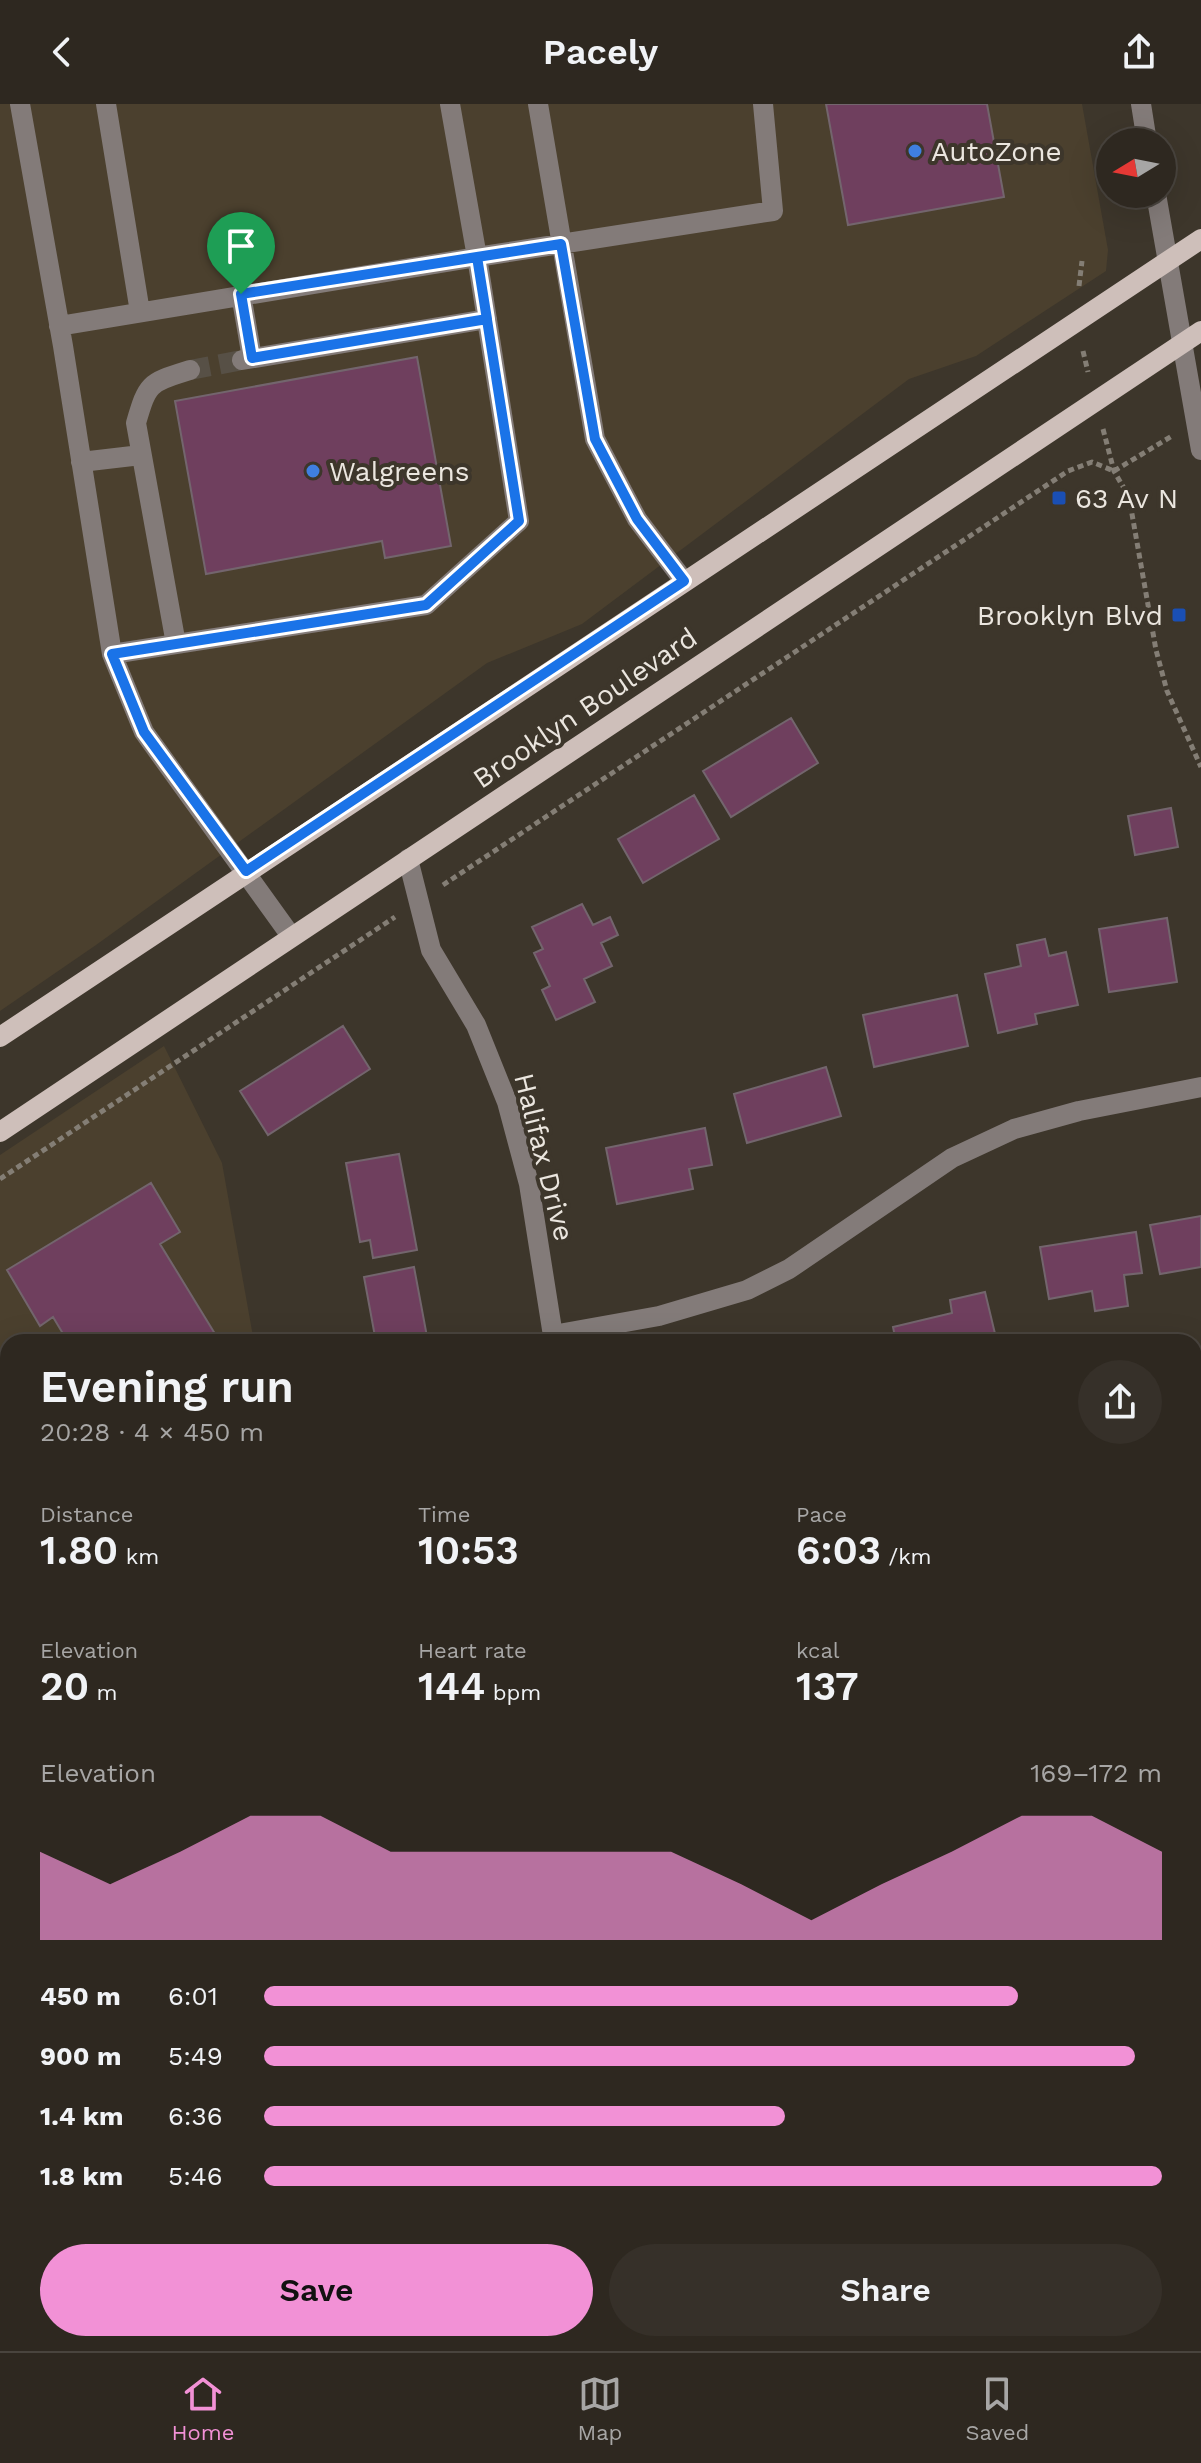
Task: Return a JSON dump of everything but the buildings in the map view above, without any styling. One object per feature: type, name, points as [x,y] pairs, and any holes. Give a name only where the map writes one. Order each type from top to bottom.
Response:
[{"type":"main road","name":"Brooklyn Boulevard","points":[[0,1037],[1201,239]]},
{"type":"main road","name":"Brooklyn Boulevard","points":[[0,1132],[1201,331]]},
{"type":"street","points":[[20,104],[112,654],[144,732],[291,936]]},
{"type":"street","points":[[106,104],[140,312]]},
{"type":"street","points":[[112,654],[426,605],[519,521],[450,104]]},
{"type":"street","points":[[538,104],[595,439],[637,519],[684,581]]},
{"type":"street","points":[[59,326],[241,294],[773,211],[763,104]]},
{"type":"street","points":[[1141,104],[1145,128]]},
{"type":"street","points":[[1159,208],[1201,450]]},
{"type":"street","points":[[241,294],[247,359],[487,319]]},
{"type":"street","points":[[176,644],[136,423],[145,394],[156,381],[190,370]]},
{"type":"street","points":[[81,462],[141,455]]},
{"type":"street","name":"Halifax Drive","points":[[408,859],[431,950],[476,1025],[507,1102],[529,1184],[552,1334]]},
{"type":"street","points":[[572,1334],[659,1316],[747,1290],[814,1253],[952,1158],[1014,1129],[1079,1111],[1201,1087]]},
{"type":"path","points":[[1114,471],[1196,422]]},
{"type":"path","points":[[0,1179],[1068,471],[1092,462],[1114,471],[1129,497],[1156,650],[1167,691],[1201,767]]},
{"type":"shaded area","points":[[0,104],[1082,104],[1096,183],[1096,208],[1101,208],[1108,250],[1106,271],[976,356],[909,379],[582,624],[487,663],[0,1011]]},
{"type":"shaded area","points":[[164,1046],[222,1163],[253,1334],[0,1334],[0,1155]]},
{"type":"tunnel","points":[[190,370],[242,360]]},
{"type":"place","name":"AutoZone","points":[[915,151]]},
{"type":"place","name":"Walgreens","points":[[313,471]]},
{"type":"place","name":"63 Av N","points":[[1059,498]]},
{"type":"place","name":"Brooklyn Blvd","points":[[1179,615]]},
{"type":"route","points":[[241,294],[252,358],[487,319],[477,257],[561,244],[595,439],[637,519],[684,581],[246,871],[144,732],[112,654],[426,605],[519,521],[477,257],[241,294]]}]
